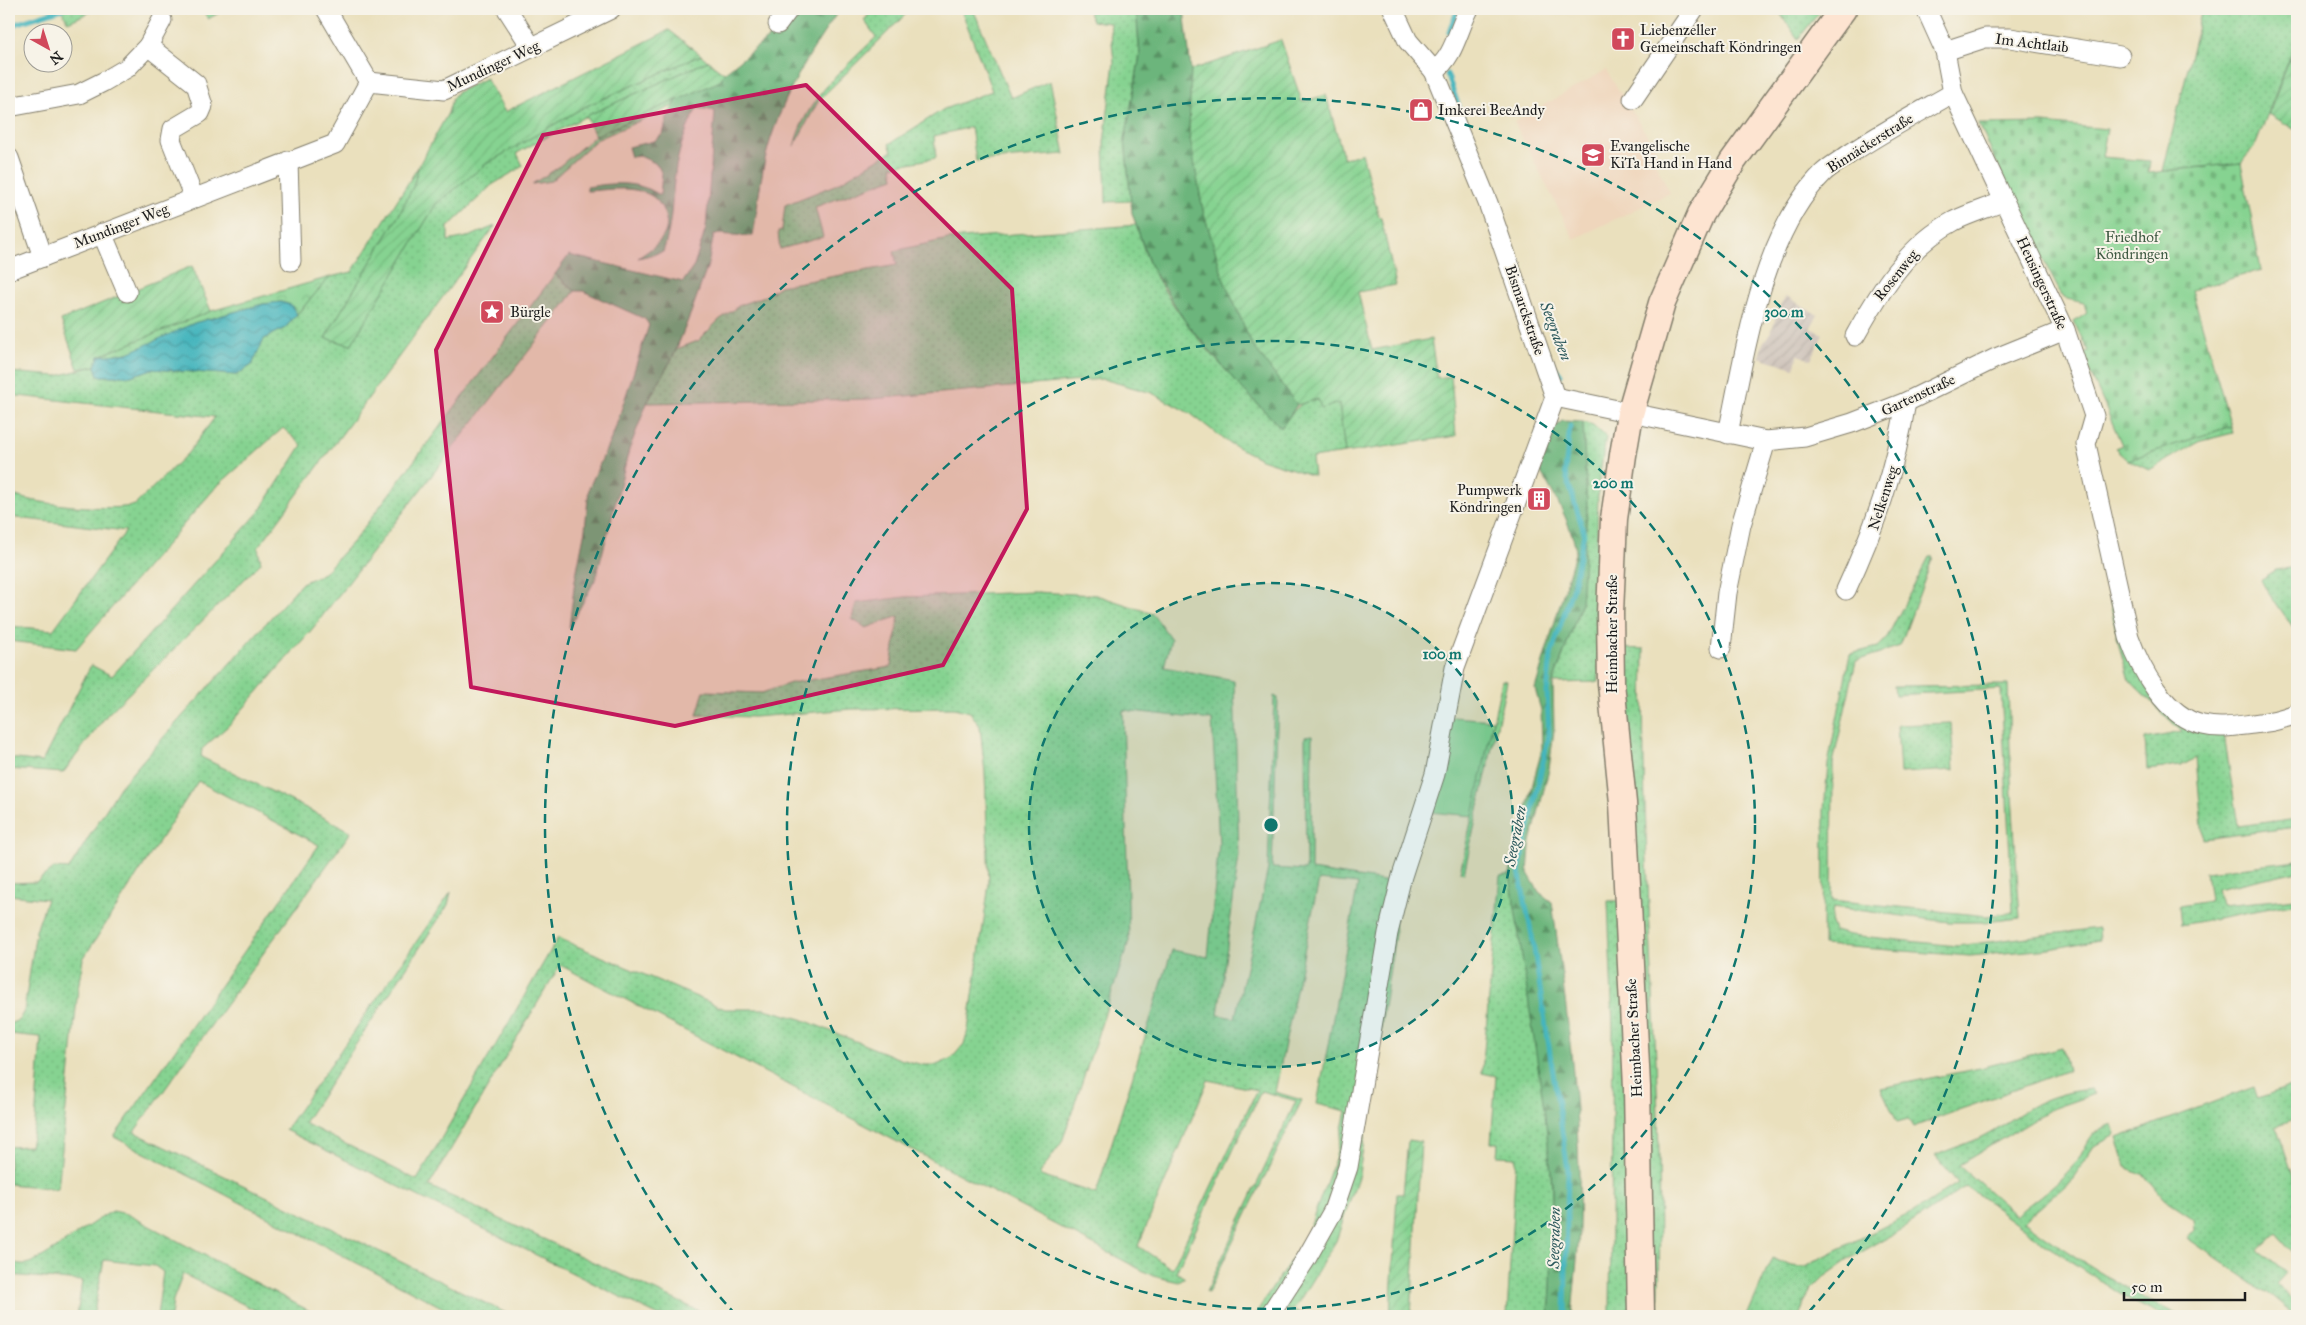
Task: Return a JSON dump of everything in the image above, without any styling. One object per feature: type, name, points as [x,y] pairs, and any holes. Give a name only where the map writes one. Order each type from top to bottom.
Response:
[{"type":"street","points":[[326,9],[369,82]]},
{"type":"street","points":[[508,9],[532,48]]},
{"type":"street","name":"Mundinger Weg","points":[[9,270],[335,144],[369,82],[444,90],[611,9]]},
{"type":"street","points":[[778,24],[789,9]]},
{"type":"street","name":"Bismarckstraße","points":[[1394,9],[1408,41],[1434,71],[1488,204],[1555,397]]},
{"type":"street","points":[[1434,71],[1442,66],[1453,48],[1469,9]]},
{"type":"street","points":[[1633,99],[1694,9]]},
{"type":"street","name":"Heimbacher Straße","points":[[1641,1316],[1637,1087],[1623,803],[1611,683],[1610,612],[1617,490],[1630,414],[1662,303],[1701,214],[1738,153],[1843,9]]},
{"type":"street","name":"Heusingerstraße","points":[[1926,9],[1945,51],[1953,93],[2065,330],[2094,416],[2086,444],[2129,637],[2147,679],[2182,716],[2197,724],[2222,727],[2285,719],[2297,713]]},
{"type":"street","points":[[9,107],[79,94],[127,68],[148,46],[162,20]]},
{"type":"street","name":"Im Achtlaib","points":[[1945,51],[1986,38],[2010,38],[2120,56]]},
{"type":"street","points":[[148,46],[196,84],[203,106],[200,113],[173,129],[171,140],[194,198]]},
{"type":"street","name":"Binnäckerstraße","points":[[1728,434],[1746,345],[1765,279],[1791,215],[1824,172],[1871,140],[1953,93]]},
{"type":"street","points":[[288,161],[291,261]]},
{"type":"street","points":[[10,168],[43,257]]},
{"type":"street","name":"Rosenweg","points":[[1855,336],[1878,294],[1914,250],[1954,221],[2004,201]]},
{"type":"street","points":[[102,233],[126,292]]},
{"type":"street","name":"Gartenstraße","points":[[1555,397],[1728,434],[1766,440],[1806,437],[1852,424],[1906,402],[1996,358],[2065,330]]},
{"type":"street","points":[[1269,1316],[1306,1259],[1333,1211],[1348,1167],[1388,933],[1402,876],[1435,774],[1455,668],[1555,397]]},
{"type":"street","name":"Nelkenweg","points":[[1846,590],[1872,534],[1899,447],[1906,402]]},
{"type":"street","points":[[1721,648],[1726,593],[1741,526],[1766,440]]},
{"type":"highlighted area","points":[[806,85],[1012,289],[1027,509],[943,665],[675,726],[471,687],[436,350],[543,135]]},
{"type":"shaded area","name":"Evangelische KiTa Hand in Hand","points":[[1606,70],[1658,153],[1653,158],[1670,193],[1574,239],[1514,122]]},
{"type":"shaded area","points":[[1786,296],[1818,315],[1810,328],[1823,334],[1811,360],[1798,355],[1794,368],[1759,357],[1763,343],[1772,330],[1778,309]]},
{"type":"green space","points":[[61,9],[97,9],[68,22]]},
{"type":"green space","points":[[202,9],[226,9],[208,19]]},
{"type":"green space","points":[[797,9],[840,9],[798,75],[774,129],[763,169],[753,236],[714,234],[708,265],[692,310],[674,355],[647,403],[629,450],[596,578],[569,628],[575,580],[585,530],[589,488],[614,432],[649,325],[645,319],[583,291],[575,291],[555,274],[569,255],[683,282],[694,266],[706,228],[715,111],[697,108],[684,137],[676,167],[670,220],[663,252],[638,258],[661,240],[666,228],[664,213],[655,198],[635,190],[587,191],[587,187],[624,184],[642,187],[660,195],[662,174],[657,164],[640,156],[631,157],[628,147],[654,141],[663,134],[667,118],[677,100],[720,81],[724,73],[786,24]]},
{"type":"green space","points":[[874,9],[911,9],[819,100],[794,146],[800,129],[817,99],[827,86],[876,37],[864,20]]},
{"type":"green space","points":[[961,9],[973,9],[1011,98],[1050,81],[1065,154],[976,161],[971,127],[934,136],[936,158],[892,166],[894,178],[815,207],[823,237],[780,249],[778,232],[782,231],[785,205],[835,185],[892,151],[889,144],[944,109],[992,91]]},
{"type":"green space","points":[[1088,9],[1136,9],[1140,55],[1125,140],[1131,201],[1106,202],[1104,143],[1114,62],[1110,23],[1092,21]]},
{"type":"green space","points":[[1136,9],[1184,9],[1191,70],[1189,133],[1203,210],[1224,280],[1252,344],[1297,405],[1281,428],[1235,381],[1185,321],[1150,265],[1132,213],[1125,140],[1140,55]]},
{"type":"green space","points":[[1777,9],[1822,9],[1798,39]]},
{"type":"green space","points":[[2202,9],[2297,9],[2297,39],[2256,144],[2241,163],[2163,171]]},
{"type":"green space","points":[[669,30],[701,55],[584,107],[486,164],[436,204],[351,345],[325,338],[399,215],[414,185],[418,167],[448,113],[456,93],[486,78],[505,112]]},
{"type":"green space","points":[[2297,39],[2297,131],[2269,114]]},
{"type":"green space","points":[[1281,40],[1302,102],[1326,95],[1344,159],[1362,153],[1379,217],[1381,218],[1396,285],[1358,292],[1372,350],[1431,339],[1437,378],[1451,376],[1456,436],[1345,453],[1339,403],[1321,409],[1318,399],[1297,405],[1252,344],[1224,280],[1203,210],[1189,133],[1191,70]]},
{"type":"green space","points":[[701,55],[708,61],[586,116],[517,153],[523,166],[492,185],[448,227],[448,241],[471,236],[495,226],[258,548],[261,563],[107,715],[63,773],[9,769],[9,758],[42,762],[91,665],[112,676],[259,512],[302,445],[283,428],[216,487],[76,649],[9,641],[9,626],[53,630],[126,531],[9,517],[9,493],[33,500],[71,506],[109,508],[135,505],[188,453],[215,417],[9,395],[9,372],[57,376],[95,366],[98,376],[131,376],[152,369],[237,375],[252,365],[264,339],[285,328],[330,277],[352,272],[418,167],[414,185],[399,215],[325,338],[351,345],[436,204],[486,164],[584,107]]},
{"type":"green space","points":[[708,61],[724,73],[720,81],[595,136],[586,116]]},
{"type":"green space","points":[[677,100],[673,106],[596,140],[551,181],[532,184],[556,169],[595,136]]},
{"type":"green space","name":"Friedhof Köndringen","points":[[2043,123],[2107,129],[2102,157],[2150,161],[2148,173],[2241,163],[2261,270],[2192,290],[2231,426],[2128,460],[2115,448],[2122,445],[2082,354],[2088,351],[2074,322],[2087,313],[2084,303],[2063,298],[2022,219],[1979,124]]},
{"type":"green space","points":[[1136,225],[1148,260],[1163,288],[1192,331],[1227,371],[1281,428],[1293,412],[1304,403],[1318,400],[1339,403],[1345,453],[1312,458],[1314,476],[1261,459],[1229,443],[1191,414],[1152,393],[1103,379],[871,399],[647,403],[677,349],[698,341],[719,320],[740,305],[765,296],[780,286],[897,265],[894,251],[948,239]]},
{"type":"green space","points":[[192,266],[211,311],[99,356],[95,366],[78,369],[61,320]]},
{"type":"green space","points":[[555,274],[575,291],[313,628],[229,725],[202,749],[201,757],[351,832],[134,1132],[512,1316],[459,1316],[114,1137],[319,845],[198,781],[83,959],[78,988],[58,1189],[9,1184],[9,1147],[30,1146],[35,1123],[41,1037],[9,1034],[9,1024],[19,1020],[24,1011],[36,931],[47,899],[9,895],[9,883],[36,882],[54,868],[69,869],[120,787],[144,759],[302,583],[324,573],[356,538]]},
{"type":"green space","points":[[330,277],[297,314],[291,305],[281,302],[263,304],[194,323],[140,350],[118,355],[99,356],[211,311]]},
{"type":"green space","points":[[1562,421],[1583,422],[1587,508],[1581,604],[1553,683],[1554,730],[1549,769],[1530,846],[1528,873],[1539,892],[1552,902],[1568,1024],[1576,1106],[1579,1229],[1572,1316],[1549,1316],[1552,1183],[1545,1115],[1510,874],[1542,748],[1541,710],[1535,689],[1576,550],[1566,518],[1539,469],[1546,435]]},
{"type":"green space","points":[[1583,422],[1593,425],[1606,437],[1598,487],[1596,603],[1599,682],[1553,683],[1581,604],[1587,508]]},
{"type":"green space","points":[[2231,426],[2233,433],[2201,441],[2149,470],[2128,460]]},
{"type":"green space","points":[[2100,552],[2109,552],[2123,610],[2165,699],[2223,727],[2238,826],[2297,818],[2297,827],[2203,839],[2196,758],[2181,766],[2147,770],[2145,739],[2182,732],[2129,680],[2119,646]]},
{"type":"green space","points":[[1929,557],[1933,557],[1900,646],[1856,661],[1833,763],[1832,900],[1987,916],[2013,912],[2001,689],[1895,695],[1894,686],[2008,685],[2011,780],[2020,918],[1985,922],[1949,922],[1833,907],[1831,923],[1834,931],[1850,935],[1957,946],[2098,928],[2099,940],[2050,949],[1970,956],[1823,945],[1824,810],[1828,764],[1850,654],[1878,647],[1886,639]]},
{"type":"green space","points":[[2297,567],[2297,633],[2260,580],[2276,570]]},
{"type":"green space","points":[[1034,592],[1096,595],[1153,614],[1171,639],[1164,667],[1234,680],[1239,855],[1218,1015],[1235,1018],[1268,869],[1274,696],[1278,698],[1272,868],[1306,870],[1305,736],[1312,735],[1311,870],[1391,882],[1395,934],[1359,1174],[1336,1241],[1293,1311],[1311,1316],[1289,1316],[1292,1311],[1276,1307],[1269,1316],[1254,1316],[1306,1237],[1335,1159],[1346,1111],[1317,1104],[1358,884],[1319,880],[1275,1092],[1302,1100],[1208,1293],[1206,1292],[1296,1101],[1261,1091],[1176,1272],[1185,1278],[1179,1282],[1153,1276],[560,965],[429,1186],[710,1316],[659,1316],[285,1130],[451,892],[448,905],[304,1123],[417,1180],[558,938],[725,1009],[765,1009],[801,1019],[900,1059],[923,1065],[937,1065],[952,1058],[964,1044],[968,1030],[989,884],[985,773],[980,726],[970,712],[954,708],[852,709],[754,717],[697,715],[704,691],[762,693],[791,683],[891,667],[899,616],[866,628],[852,619],[856,603],[905,597]],"holes":[[[1123,710],[1212,720],[1219,843],[1208,957],[1172,950],[1096,1194],[1039,1174],[1062,1142],[1129,941]],[[1208,1080],[1257,1090],[1172,1269],[1138,1246]]]},
{"type":"green space","points":[[1620,648],[1644,649],[1645,816],[1659,1149],[1660,1233],[1658,1316],[1610,1316],[1613,1029],[1608,901],[1635,900]]},
{"type":"green space","points":[[1502,680],[1507,681],[1464,873],[1460,872]]},
{"type":"green space","points":[[1452,717],[1493,720],[1473,816],[1429,812]]},
{"type":"green space","points":[[1951,723],[1954,770],[1900,773],[1897,725]]},
{"type":"green space","points":[[2297,861],[2297,871],[2217,889],[2221,905],[2297,898],[2297,903],[2181,925],[2179,906],[2210,901],[2206,872]]},
{"type":"green space","points":[[1510,874],[1537,1039],[1549,1150],[1552,1261],[1549,1316],[1507,1316],[1516,1157],[1497,1156],[1498,1143],[1491,1143],[1496,1076],[1482,1073],[1500,876]]},
{"type":"green space","points":[[2062,1047],[2068,1070],[1913,1127],[1908,1119],[1897,1122],[1881,1088],[1980,1068]]},
{"type":"green space","points":[[2297,1085],[2297,1118],[2276,1126],[2297,1187],[2297,1257],[2276,1233],[2258,1250],[2286,1273],[2276,1284],[2297,1304],[2295,1316],[2267,1293],[2187,1238],[2195,1229],[2194,1219],[2164,1199],[2145,1176],[2126,1167],[2117,1138],[2254,1087],[2258,1099]]},
{"type":"green space","points":[[2091,1089],[2094,1094],[2051,1109],[1959,1165],[2016,1215],[2067,1173],[2078,1160],[2092,1137],[2103,1128],[2112,1124],[2115,1135],[2095,1146],[2073,1179],[2024,1221],[2099,1272],[2179,1316],[2162,1316],[2128,1299],[2046,1245],[1966,1186],[1914,1222],[1851,1258],[1824,1277],[1810,1291],[1799,1316],[1747,1316],[1772,1258],[1791,1266],[1803,1267],[1915,1211],[1958,1183],[1935,1156],[1979,1138],[2042,1101],[2066,1093]]},
{"type":"green space","points":[[1408,1140],[1421,1142],[1411,1316],[1390,1316],[1397,1194],[1403,1194]]},
{"type":"green space","points":[[113,1211],[127,1214],[319,1316],[267,1316],[183,1274],[173,1300],[171,1316],[157,1316],[163,1272],[155,1266],[104,1260],[93,1316],[77,1316],[82,1281],[9,1275],[9,1262],[23,1264],[33,1262]]},
{"type":"water","points":[[281,302],[291,305],[297,314],[285,328],[264,339],[252,365],[236,375],[152,369],[131,376],[98,376],[95,366],[99,356],[128,353],[194,323],[263,304]]},
{"type":"waterway","points":[[9,26],[62,9]]},
{"type":"waterway","name":"Seegraben","points":[[1449,32],[1458,9]]},
{"type":"waterway","name":"Seegraben","points":[[1447,74],[1464,120]]},
{"type":"waterway","name":"Seegraben","points":[[1551,362],[1561,375]]},
{"type":"waterway","name":"Seegraben","points":[[1565,1316],[1568,1170],[1532,936],[1519,871],[1549,735],[1547,692],[1551,655],[1573,586],[1584,533],[1565,472],[1570,426]]},
{"type":"place","name":"Liebenzeller Gemeinschaft Köndringen","points":[[1623,39]]},
{"type":"place","name":"Imkerei BeeAndy","points":[[1421,110]]},
{"type":"place","name":"Evangelische KiTa Hand in Hand","points":[[1593,155]]},
{"type":"place","name":"Bürgle","points":[[492,312]]},
{"type":"place","name":"Pumpwerk Köndringen","points":[[1539,499]]}]
